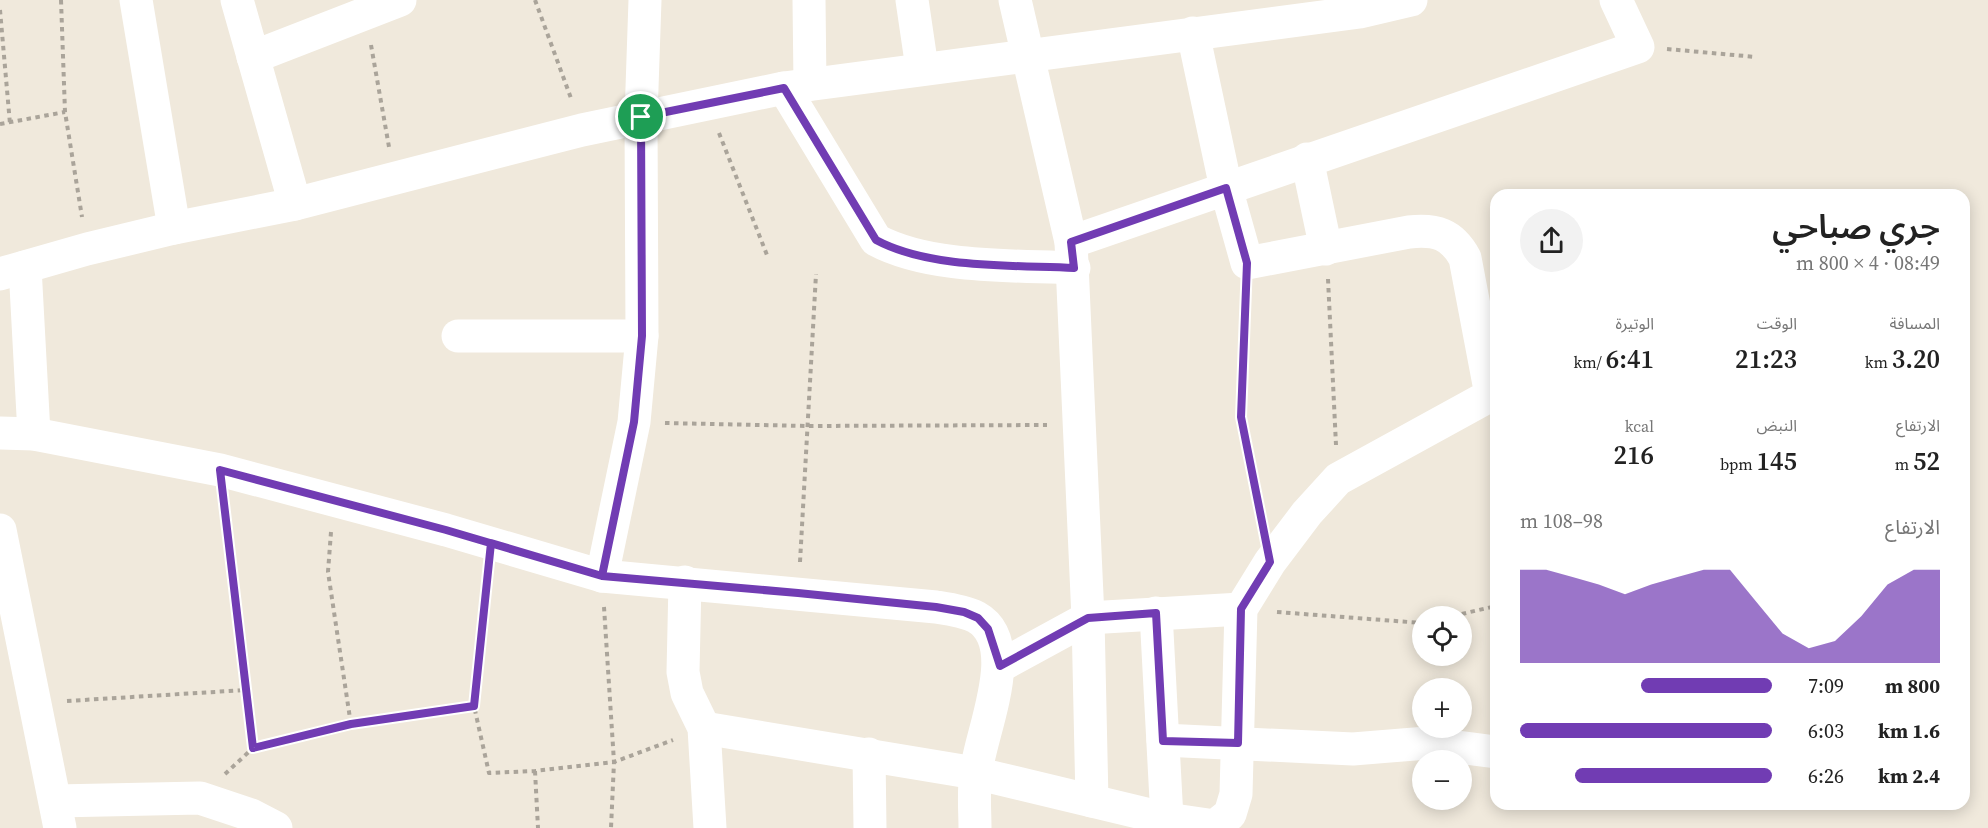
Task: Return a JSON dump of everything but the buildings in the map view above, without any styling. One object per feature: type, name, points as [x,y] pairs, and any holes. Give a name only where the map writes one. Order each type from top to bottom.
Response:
[{"type":"street","points":[[136,0],[174,228]]},
{"type":"street","points":[[237,0],[295,204]]},
{"type":"street","points":[[253,57],[400,0]]},
{"type":"street","points":[[602,576],[634,422],[642,336],[641,117],[645,0]]},
{"type":"street","points":[[808,0],[797,86],[876,240],[892,249],[954,261],[1072,255],[1226,188],[1638,47],[1616,0]]},
{"type":"street","points":[[912,0],[922,69]]},
{"type":"street","points":[[1015,0],[1072,255],[1088,618],[1092,801]]},
{"type":"street","points":[[34,434],[13,271],[87,249],[174,228],[295,204],[582,130],[797,86],[1026,54],[1360,12],[1411,0]]},
{"type":"street","points":[[1193,33],[1226,188],[1247,263],[1428,230],[1445,234],[1457,243],[1465,258],[1490,390]]},
{"type":"street","points":[[1307,159],[1326,249]]},
{"type":"street","points":[[458,336],[642,336]]},
{"type":"street","points":[[704,728],[975,773],[1167,819],[1215,826],[1224,822],[1235,805],[1241,609],[1270,562],[1307,513],[1338,479],[1490,396]]},
{"type":"street","points":[[0,433],[34,434],[220,470],[491,543],[602,576],[798,593],[964,612],[978,618],[988,629],[1000,666],[975,773],[975,828]]},
{"type":"street","points":[[0,530],[58,815],[200,798],[250,815],[276,828]]},
{"type":"street","points":[[685,582],[683,672],[687,693],[704,728],[710,828]]},
{"type":"street","points":[[1000,666],[1088,618],[1241,609]]},
{"type":"street","points":[[1156,613],[1167,819]]},
{"type":"street","points":[[1163,741],[1353,749],[1427,742],[1490,751]]},
{"type":"street","points":[[869,754],[870,828]]},
{"type":"path","points":[[61,0],[65,112],[87,249]]},
{"type":"path","points":[[535,0],[582,130]]},
{"type":"path","points":[[0,10],[10,124]]},
{"type":"path","points":[[365,15],[395,179]]},
{"type":"path","points":[[1638,47],[1756,57]]},
{"type":"path","points":[[707,104],[766,255]]},
{"type":"path","points":[[0,124],[10,124],[65,112]]},
{"type":"path","points":[[1326,249],[1338,479]]},
{"type":"path","points":[[1247,263],[1241,417],[1270,562]]},
{"type":"path","points":[[798,593],[816,274]]},
{"type":"path","points":[[634,422],[808,426],[1078,424]]},
{"type":"path","points":[[220,470],[253,748],[351,724],[474,706]]},
{"type":"path","points":[[334,501],[328,572],[351,724]]},
{"type":"path","points":[[491,543],[474,706],[489,773],[535,771],[614,762],[704,728]]},
{"type":"path","points":[[602,576],[614,762],[611,828]]},
{"type":"path","points":[[1472,612],[1490,607]]},
{"type":"path","points":[[1241,609],[1412,622]]},
{"type":"path","points":[[36,702],[246,690]]},
{"type":"path","points":[[535,771],[538,828]]},
{"type":"route","points":[[641,117],[642,336],[634,422],[602,576],[491,543],[474,706],[351,724],[253,748],[220,470],[446,530],[491,543],[546,559],[602,576],[798,593],[964,612],[978,618],[988,629],[1000,666],[1088,618],[1156,613],[1163,741],[1238,743],[1241,609],[1270,562],[1241,417],[1247,263],[1226,188],[1071,242],[1074,268],[954,261],[892,249],[876,240],[784,88],[641,117]]}]
